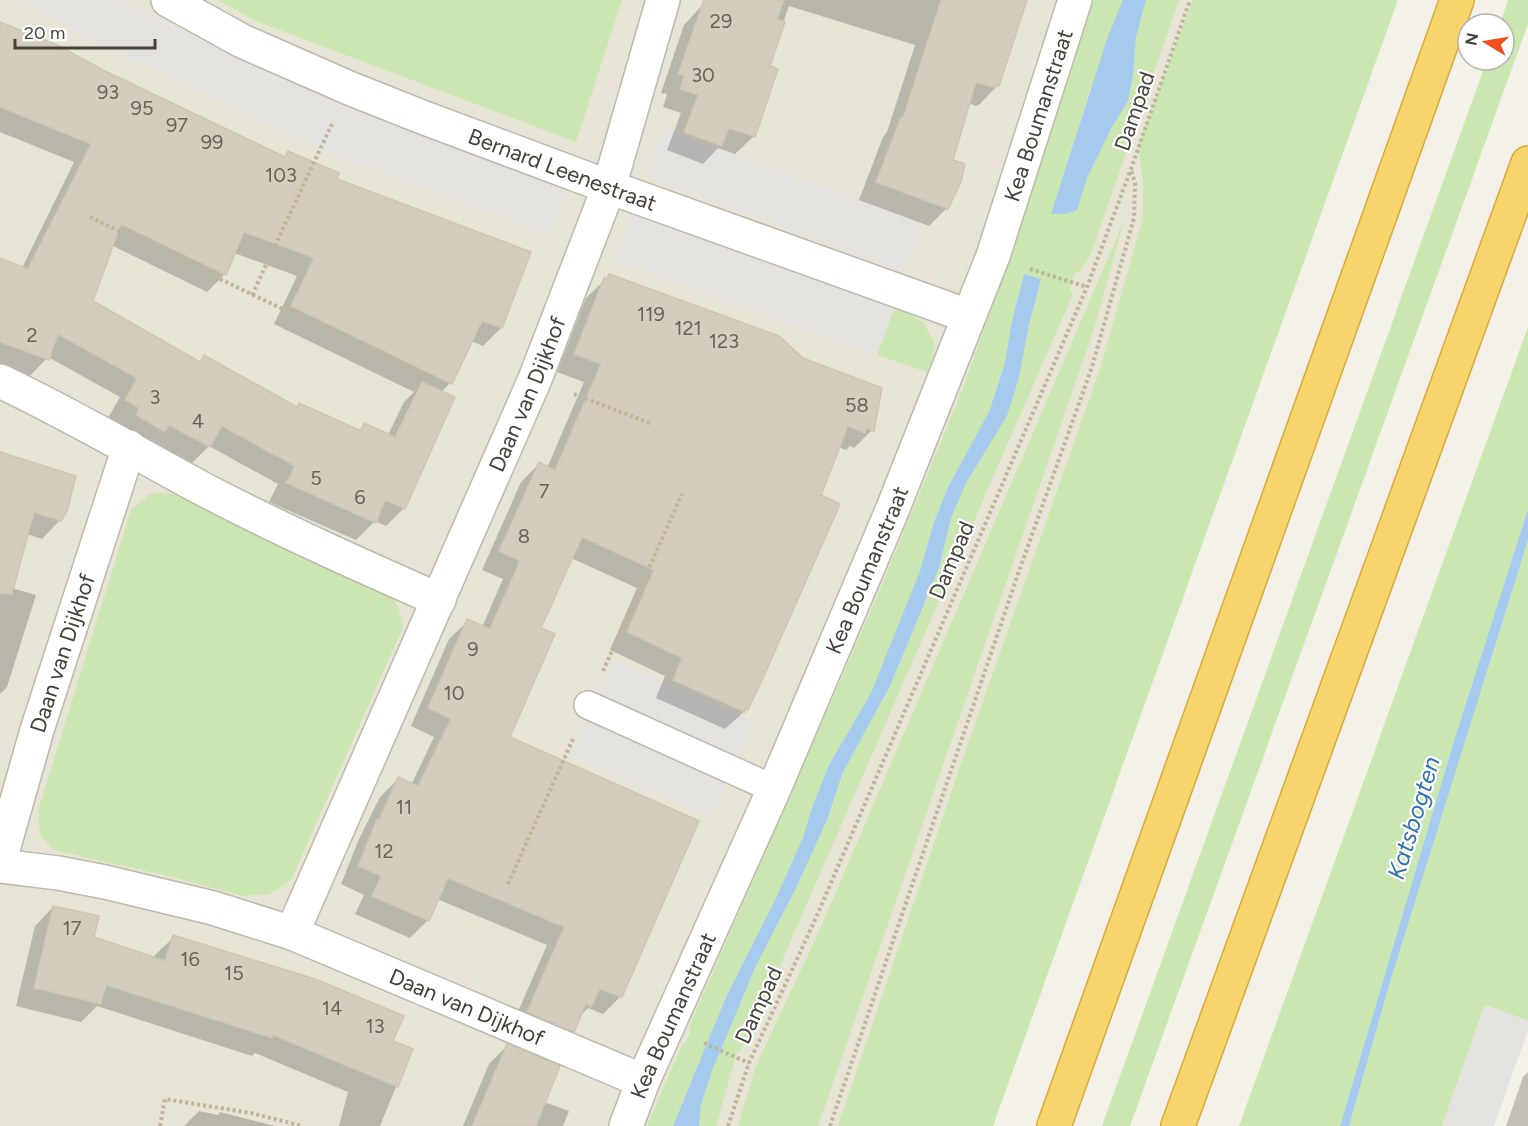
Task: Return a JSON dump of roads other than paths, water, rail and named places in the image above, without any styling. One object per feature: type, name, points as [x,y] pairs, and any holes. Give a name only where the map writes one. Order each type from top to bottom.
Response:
[{"type":"highway","points":[[1054,1126],[1457,0]]},
{"type":"highway","points":[[1178,1126],[1528,163]]},
{"type":"street","name":"Bernard Leenestraat","points":[[168,0],[242,41],[349,88],[609,187],[968,316]]},
{"type":"street","name":"Daan van Dijkhof","points":[[292,933],[535,379],[609,187],[663,0]]},
{"type":"street","name":"Kea Boumanstraat","points":[[626,1126],[643,1081],[774,789],[891,513],[993,256],[1075,0]]},
{"type":"street","points":[[0,381],[50,404],[205,490],[269,522],[440,600]]},
{"type":"street","name":"Daan van Dijkhof","points":[[0,860],[37,730],[129,447]]},
{"type":"street","name":"Daan van Dijkhof","points":[[0,866],[58,873],[105,882],[213,908],[292,933],[643,1081]]},
{"type":"lane","points":[[588,705],[774,789]]},
{"type":"water","points":[[1123,0],[1146,0],[1136,37],[1128,101],[1113,125],[1087,178],[1077,210],[1065,214],[1051,214],[1107,39]]},
{"type":"water","points":[[1024,274],[1041,279],[1019,377],[1007,416],[966,483],[951,518],[939,568],[890,686],[843,772],[827,820],[796,888],[755,968],[712,1071],[701,1105],[699,1126],[673,1126],[727,995],[776,898],[802,840],[829,765],[871,693],[920,571],[934,522],[948,487],[989,412],[1005,363],[1011,325]]},
{"type":"water","points":[[1528,509],[1528,540],[1391,979],[1349,1126],[1340,1126],[1453,744]]},
{"type":"water label","name":"Katsbogten","points":[[1414,818]]}]
